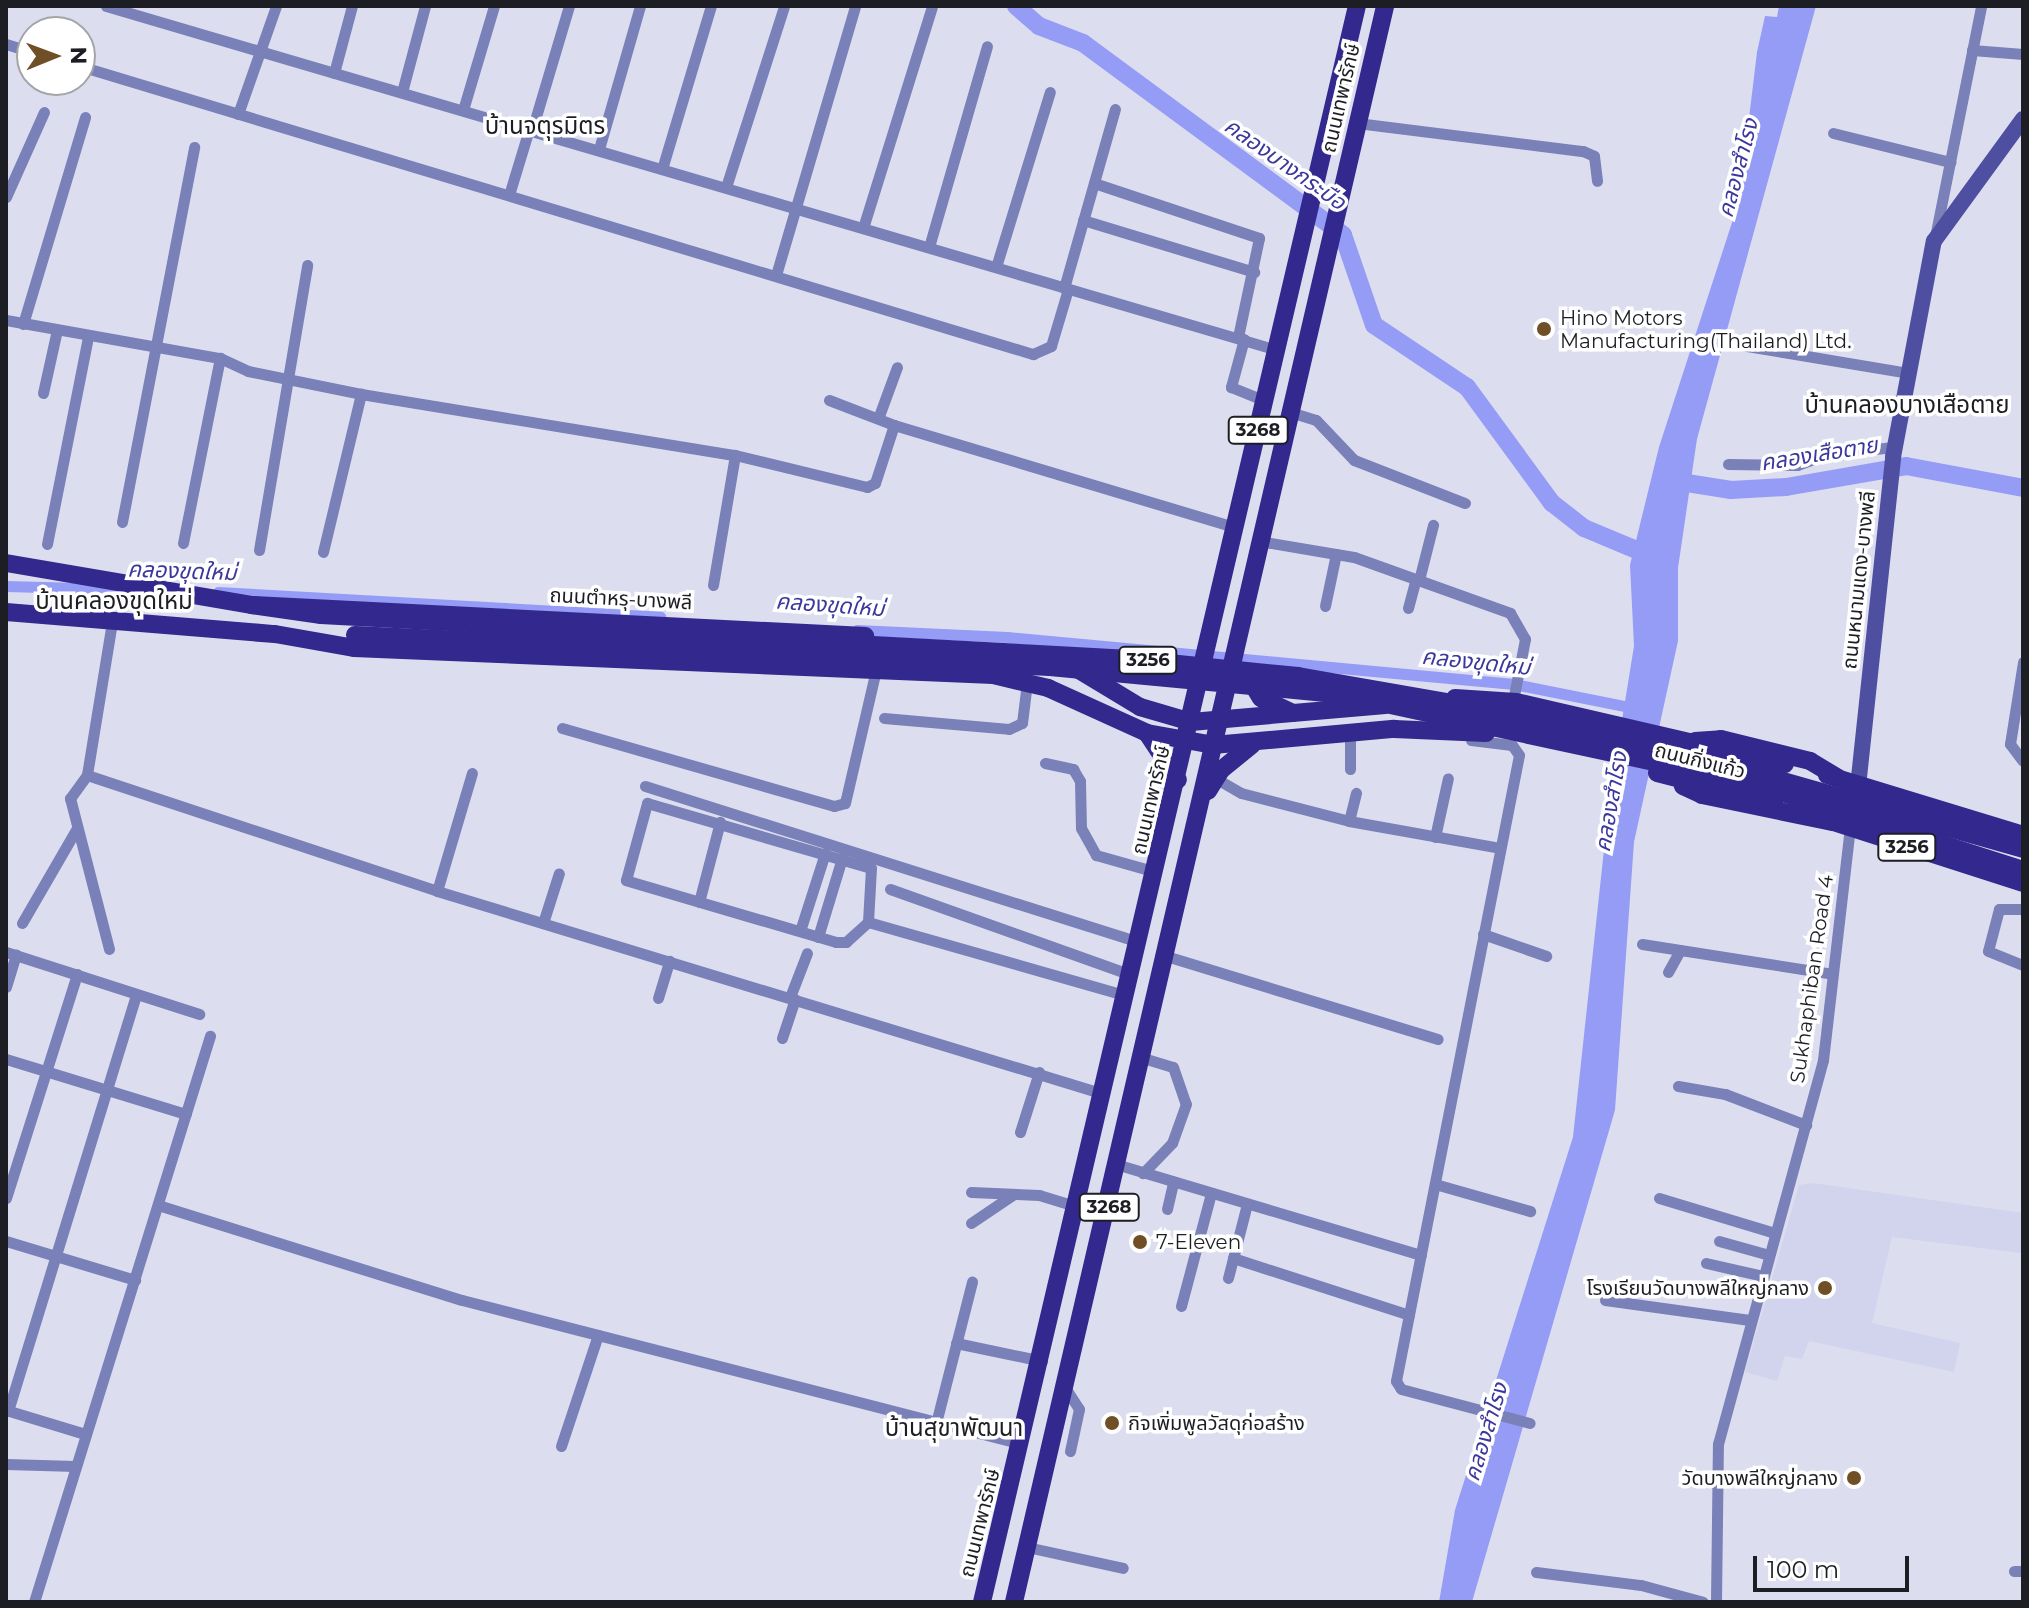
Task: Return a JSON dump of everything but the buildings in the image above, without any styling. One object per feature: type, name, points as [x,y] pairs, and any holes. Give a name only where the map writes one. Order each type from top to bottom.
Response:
[{"type":"main road","name":"ถนนเทพารักษ์","points":[[982,1602],[1042,1361],[1357,6]]},
{"type":"main road","name":"ถนนเทพารักษ์","points":[[1014,1602],[1119,1165],[1238,632],[1385,6]]},
{"type":"main road","name":"ถนนหนามแดง-บางพลี","points":[[1856,806],[1894,452],[1934,241],[2023,119]]},
{"type":"main road","name":"ถนนตำหรุ-บางพลี","points":[[6,563],[252,605],[1011,646],[1054,656],[1112,692],[1160,715],[1191,722],[1220,715]]},
{"type":"main road","name":"3256","points":[[252,605],[321,615],[1114,657],[1298,676],[1493,710],[1691,755],[2023,849]]},
{"type":"main road","name":"3256","points":[[6,612],[275,634],[410,650],[967,672],[1027,682],[1147,733],[1213,745]]},
{"type":"main road","points":[[1238,632],[1247,674],[1272,705],[1308,716]]},
{"type":"main road","name":"3256","points":[[355,642],[1050,667],[1344,695],[1755,784],[2023,870]]},
{"type":"main road","name":"ถนนกิ่งแก้ว","points":[[1220,715],[1308,716],[1418,700],[1515,697],[1838,778],[2023,835]]},
{"type":"main road","points":[[1160,715],[1196,700]]},
{"type":"main road","name":"ถนนกิ่งแก้ว","points":[[1213,745],[1252,745],[1350,732],[1419,728],[1508,736],[1783,806],[2023,883]]},
{"type":"main road","points":[[1147,733],[1178,780]]},
{"type":"main road","points":[[1838,778],[1810,761],[1701,739],[1687,746],[1679,781],[1702,795],[1841,825]]},
{"type":"main road","points":[[1198,811],[1215,778],[1252,745]]},
{"type":"main road","points":[[1783,806],[1856,806]]},
{"type":"main road","name":"3256","points":[[1856,806],[2023,857]]},
{"type":"street","points":[[106,6],[1277,350]]},
{"type":"street","points":[[238,114],[276,6]]},
{"type":"street","points":[[334,73],[352,6]]},
{"type":"street","points":[[402,92],[425,6]]},
{"type":"street","points":[[463,110],[494,6]]},
{"type":"street","points":[[509,195],[569,6]]},
{"type":"street","points":[[599,149],[640,6]]},
{"type":"street","points":[[662,169],[711,6]]},
{"type":"street","points":[[726,187],[784,6]]},
{"type":"street","points":[[776,275],[855,6]]},
{"type":"street","points":[[863,228],[932,6]]},
{"type":"street","name":"ถนนหนามแดง-บางพลี","points":[[1934,241],[1981,6]]},
{"type":"street","points":[[929,247],[987,46]]},
{"type":"street","points":[[1972,50],[2023,54]]},
{"type":"street","points":[[96,71],[1041,355],[1051,346],[1115,109]]},
{"type":"street","points":[[996,267],[1050,92]]},
{"type":"street","points":[[6,197],[44,112]]},
{"type":"street","points":[[23,324],[85,117]]},
{"type":"street","points":[[1357,123],[1583,151],[1594,156],[1597,181]]},
{"type":"street","points":[[1833,133],[1950,162]]},
{"type":"street","points":[[122,522],[194,147]]},
{"type":"street","points":[[1094,183],[1251,232],[1259,238],[1231,387],[1265,401]]},
{"type":"street","points":[[1083,220],[1254,272]]},
{"type":"street","points":[[259,550],[307,265]]},
{"type":"street","points":[[6,320],[220,358],[289,379],[361,394],[735,455],[867,487],[875,483],[894,425]]},
{"type":"street","points":[[43,393],[57,330]]},
{"type":"street","points":[[47,544],[88,336]]},
{"type":"street","points":[[1747,346],[1908,373]]},
{"type":"street","points":[[183,543],[220,358]]},
{"type":"street","points":[[879,416],[897,367]]},
{"type":"street","points":[[323,552],[361,394]]},
{"type":"street","points":[[829,400],[879,416],[894,425],[1235,527]]},
{"type":"street","points":[[1290,412],[1316,420],[1354,460],[1465,503]]},
{"type":"street","points":[[1728,464],[1797,465],[1828,454],[1894,452]]},
{"type":"street","points":[[713,585],[735,455]]},
{"type":"street","points":[[1408,608],[1433,525]]},
{"type":"street","points":[[1259,541],[1336,554],[1510,613],[1525,639],[1516,675],[1515,697]]},
{"type":"street","points":[[1325,606],[1336,554]]},
{"type":"street","points":[[109,949],[70,798],[87,775],[112,622]]},
{"type":"street","points":[[2021,758],[2010,744],[2023,662]]},
{"type":"street","points":[[562,728],[834,806],[845,803],[876,670]]},
{"type":"street","points":[[884,718],[1009,729],[1022,723],[1027,682]]},
{"type":"street","points":[[1419,728],[1517,749],[1397,1386],[1530,1423]]},
{"type":"street","points":[[1350,732],[1350,769]]},
{"type":"street","points":[[1045,763],[1073,769],[1080,781],[1081,828],[1096,855],[1156,872]]},
{"type":"street","points":[[437,891],[472,773]]},
{"type":"street","points":[[87,775],[437,891],[1104,1094]]},
{"type":"street","points":[[1215,778],[1241,793],[1349,821],[1500,848]]},
{"type":"street","points":[[1435,837],[1448,778]]},
{"type":"street","points":[[645,786],[1139,942]]},
{"type":"street","points":[[1349,821],[1356,793]]},
{"type":"street","points":[[647,803],[720,822],[871,868],[868,922],[846,942],[818,937],[626,880],[625,872],[647,803]]},
{"type":"street","points":[[699,902],[720,822]]},
{"type":"street","name":"Sukhaphiban Road 4","points":[[1716,1602],[1718,1444],[1823,1060],[1833,974],[1841,825]]},
{"type":"street","points":[[22,923],[77,828]]},
{"type":"street","points":[[800,931],[825,853]]},
{"type":"street","points":[[818,937],[842,858]]},
{"type":"street","points":[[543,923],[559,873]]},
{"type":"street","points":[[890,889],[1132,975]]},
{"type":"street","points":[[2023,909],[1999,909],[1988,951],[2023,965]]},
{"type":"street","points":[[868,922],[1127,996]]},
{"type":"street","points":[[1483,934],[1546,956]]},
{"type":"street","points":[[1642,944],[1833,974]]},
{"type":"street","points":[[1668,972],[1680,950]]},
{"type":"street","points":[[6,987],[11,953],[199,1014]]},
{"type":"street","points":[[782,1038],[807,953]]},
{"type":"street","points":[[1166,956],[1438,1039]]},
{"type":"street","points":[[658,998],[669,961]]},
{"type":"street","points":[[6,1198],[77,974]]},
{"type":"street","points":[[85,1434],[7,1411],[136,994]]},
{"type":"street","points":[[34,1602],[210,1036]]},
{"type":"street","points":[[1143,1058],[1173,1067],[1186,1104],[1172,1143],[1143,1173]]},
{"type":"street","points":[[6,1059],[186,1114]]},
{"type":"street","points":[[1020,1132],[1039,1072]]},
{"type":"street","points":[[1678,1086],[1725,1094],[1806,1125]]},
{"type":"street","points":[[1119,1165],[1421,1255]]},
{"type":"street","points":[[1167,1209],[1173,1182]]},
{"type":"street","points":[[1435,1184],[1530,1211]]},
{"type":"street","points":[[971,1192],[1015,1194],[1078,1207]]},
{"type":"street","points":[[1181,1306],[1211,1193]]},
{"type":"street","points":[[971,1223],[1015,1194]]},
{"type":"street","points":[[1659,1198],[1775,1233]]},
{"type":"street","points":[[1228,1278],[1247,1204]]},
{"type":"street","points":[[158,1205],[462,1300],[1022,1444]]},
{"type":"street","points":[[6,1241],[135,1280]]},
{"type":"street","points":[[1719,1241],[1769,1255]]},
{"type":"street","points":[[1233,1258],[1409,1315]]},
{"type":"street","points":[[1706,1263],[1763,1276]]},
{"type":"street","points":[[936,1423],[972,1282]]},
{"type":"street","points":[[1605,1300],[1750,1320]]},
{"type":"street","points":[[561,1446],[598,1335]]},
{"type":"street","points":[[956,1343],[1042,1361]]},
{"type":"street","points":[[1066,1389],[1079,1409],[1070,1451]]},
{"type":"street","points":[[6,1464],[75,1466]]},
{"type":"street","points":[[1027,1547],[1123,1568]]},
{"type":"street","points":[[1536,1572],[1641,1585],[1703,1602]]},
{"type":"shaded area","name":"โรงเรียนวัดบางพลีใหญ่กลาง","points":[[1813,1183],[2023,1213],[2021,1253],[1892,1237],[1872,1323],[1960,1343],[1954,1372],[1809,1341],[1802,1359],[1785,1356],[1777,1381],[1745,1372],[1799,1185]]},
{"type":"water","name":"คลองสำโรง","points":[[1779,6],[1816,6],[1697,439],[1678,568],[1678,641],[1634,842],[1615,1110],[1472,1602],[1439,1602],[1455,1510],[1573,1137],[1610,794],[1634,646],[1630,565],[1659,447],[1739,201],[1757,52],[1765,16],[1777,17]]},
{"type":"waterway","name":"คลองบางกระบือ","points":[[1016,6],[1039,26],[1083,43],[1343,235],[1374,325],[1467,387],[1552,503],[1584,528],[1651,556]]},
{"type":"waterway","name":"คลองเสือตาย","points":[[1668,480],[1731,490],[1786,487],[1906,466],[2023,488]]},
{"type":"waterway","name":"คลองขุดใหม่","points":[[6,586],[117,589]]},
{"type":"waterway","name":"คลองขุดใหม่","points":[[218,592],[660,617]]},
{"type":"waterway","name":"คลองขุดใหม่","points":[[857,630],[1007,637],[1514,684],[1639,709]]},
{"type":"place","name":"Hino Motors Manufacturing(Thailand) Ltd.","points":[[1544,329]]},
{"type":"place","name":"7-Eleven","points":[[1140,1242]]},
{"type":"place","name":"โรงเรียนวัดบางพลีใหญ่กลาง","points":[[1825,1288]]},
{"type":"place","name":"กิจเพิ่มพูลวัสดุก่อสร้าง","points":[[1112,1423]]},
{"type":"place","name":"วัดบางพลีใหญ่กลาง","points":[[1854,1478]]},
{"type":"district","name":"บ้านจตุรมิตร","points":[[545,126]]},
{"type":"district","name":"บ้านคลองบางเสือตาย","points":[[1907,405]]},
{"type":"district","name":"บ้านคลองขุดใหม่","points":[[114,601]]},
{"type":"district","name":"บ้านสุขาพัฒนา","points":[[954,1428]]}]
